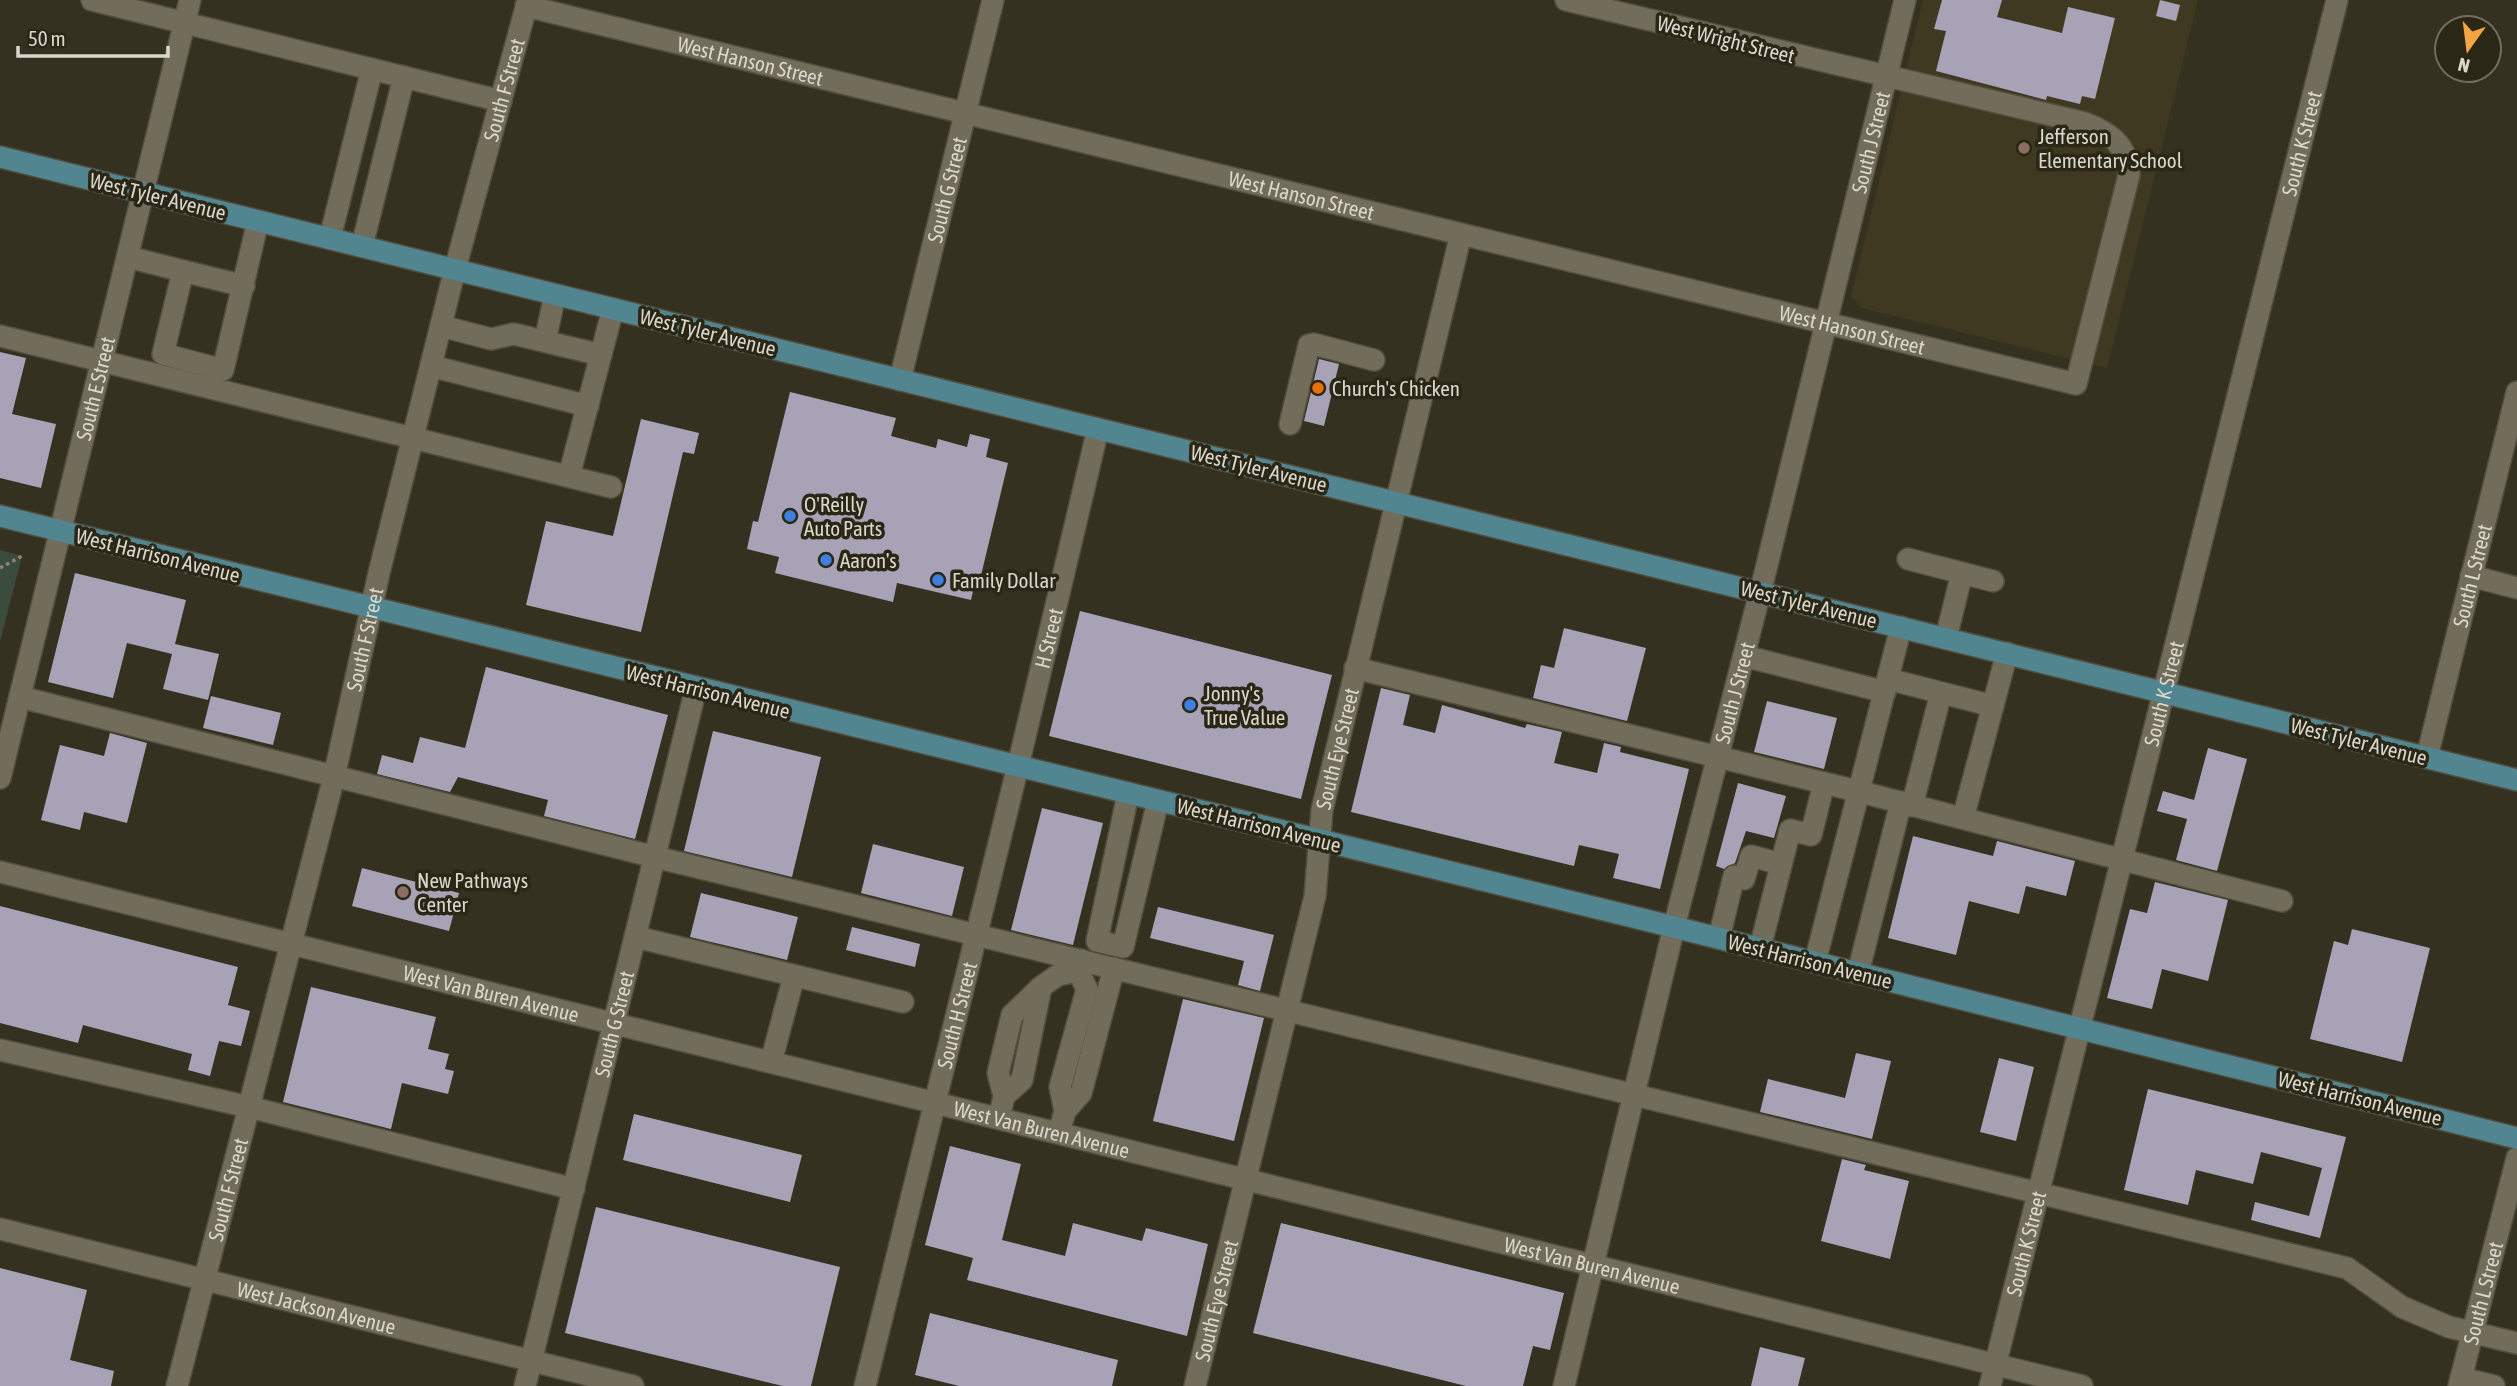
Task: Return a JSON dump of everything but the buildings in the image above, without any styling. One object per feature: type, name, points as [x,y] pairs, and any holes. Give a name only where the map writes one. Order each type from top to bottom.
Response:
[{"type":"main road","name":"West Tyler Avenue","points":[[0,157],[2517,780]]},
{"type":"main road","name":"West Harrison Avenue","points":[[0,516],[1760,948],[2517,1138]]},
{"type":"street","points":[[92,0],[501,101]]},
{"type":"street","name":"South E Street","points":[[0,778],[190,0]]},
{"type":"street","name":"South G Street","points":[[900,380],[993,0]]},
{"type":"street","name":"West Wright Street","points":[[1566,0],[2085,123],[2114,138],[2128,160],[2129,175],[2076,384]]},
{"type":"street","name":"South J Street","points":[[1564,1386],[1674,927],[1760,592],[1905,0]]},
{"type":"street","name":"South K Street","points":[[1990,1386],[2166,693],[2337,0]]},
{"type":"street","name":"West Hanson Street","points":[[527,3],[2076,384]]},
{"type":"street","name":"South F Street","points":[[177,1386],[207,1280],[334,778],[413,436],[455,269],[527,3]]},
{"type":"street","points":[[330,238],[372,69]]},
{"type":"street","points":[[362,246],[404,77]]},
{"type":"street","points":[[0,336],[157,376],[212,378],[223,370],[258,221]]},
{"type":"street","name":"South Eye Street","points":[[1195,1386],[1315,896],[1322,810],[1394,502],[1461,234]]},
{"type":"street","points":[[128,257],[244,286]]},
{"type":"street","points":[[157,376],[183,271]]},
{"type":"street","points":[[545,341],[555,295]]},
{"type":"street","points":[[569,476],[613,309]]},
{"type":"street","points":[[441,326],[491,339],[514,334],[601,355]]},
{"type":"street","points":[[1290,424],[1309,345],[1374,360]]},
{"type":"street","points":[[163,354],[212,378],[413,436],[611,487]]},
{"type":"street","points":[[431,366],[588,406]]},
{"type":"street","name":"South L Street","points":[[2427,757],[2517,392]]},
{"type":"street","name":"H Street","points":[[1018,766],[1098,429]]},
{"type":"street","points":[[1908,559],[1993,581]]},
{"type":"street","points":[[1946,638],[1962,573]]},
{"type":"street","points":[[2471,576],[2517,588]]},
{"type":"street","points":[[1815,962],[1861,792],[1901,627]]},
{"type":"street","points":[[1963,818],[2007,653]]},
{"type":"street","points":[[1744,656],[1887,686],[1941,693],[1993,706]]},
{"type":"street","points":[[1355,668],[1861,792],[2282,901]]},
{"type":"street","name":"South G Street","points":[[525,1386],[696,688]]},
{"type":"street","points":[[1858,973],[1941,693]]},
{"type":"street","points":[[20,696],[334,778],[976,935],[1079,966],[1110,967],[2347,1268],[2402,1307],[2449,1327],[2517,1343]]},
{"type":"street","name":"South H Street","points":[[865,1386],[1018,766]]},
{"type":"street","points":[[1760,948],[1790,830],[1811,835],[1824,783]]},
{"type":"street","points":[[1128,793],[1097,941],[1123,947],[1158,801]]},
{"type":"street","points":[[1719,938],[1734,876],[1744,879],[1751,856],[1781,864]]},
{"type":"street","name":"West Van Buren Avenue","points":[[0,872],[2082,1386]]},
{"type":"street","points":[[636,937],[903,1002]]},
{"type":"street","points":[[1059,1133],[1065,1111],[1081,1093],[1110,967],[1112,944]]},
{"type":"street","points":[[999,1118],[1004,1096],[998,1073],[1012,1015],[1041,987],[1058,975],[1079,966]]},
{"type":"street","points":[[1065,1111],[1060,1087],[1087,989],[1079,966]]},
{"type":"street","points":[[771,1062],[794,976]]},
{"type":"street","points":[[0,1050],[249,1107],[574,1189]]},
{"type":"street","name":"South L Street","points":[[2460,1382],[2517,1158]]},
{"type":"street","name":"West Jackson Avenue","points":[[0,1229],[633,1386]]},
{"type":"street","points":[[2460,1382],[2494,1386]]},
{"type":"path","points":[[0,568],[24,555]]},
{"type":"shaded area","name":"Jefferson Elementary School","points":[[1923,0],[2198,0],[2107,368],[1862,308],[1851,296]]},
{"type":"green space","points":[[0,550],[22,556],[0,642]]},
{"type":"place","name":"Jefferson Elementary School","points":[[2024,148]]},
{"type":"place","name":"Church's Chicken","points":[[1318,388]]},
{"type":"place","name":"O'Reilly Auto Parts","points":[[790,516]]},
{"type":"place","name":"Aaron's","points":[[826,560]]},
{"type":"place","name":"Family Dollar","points":[[938,580]]},
{"type":"place","name":"Jonny's True Value","points":[[1190,705]]},
{"type":"place","name":"New Pathways Center","points":[[403,892]]}]
